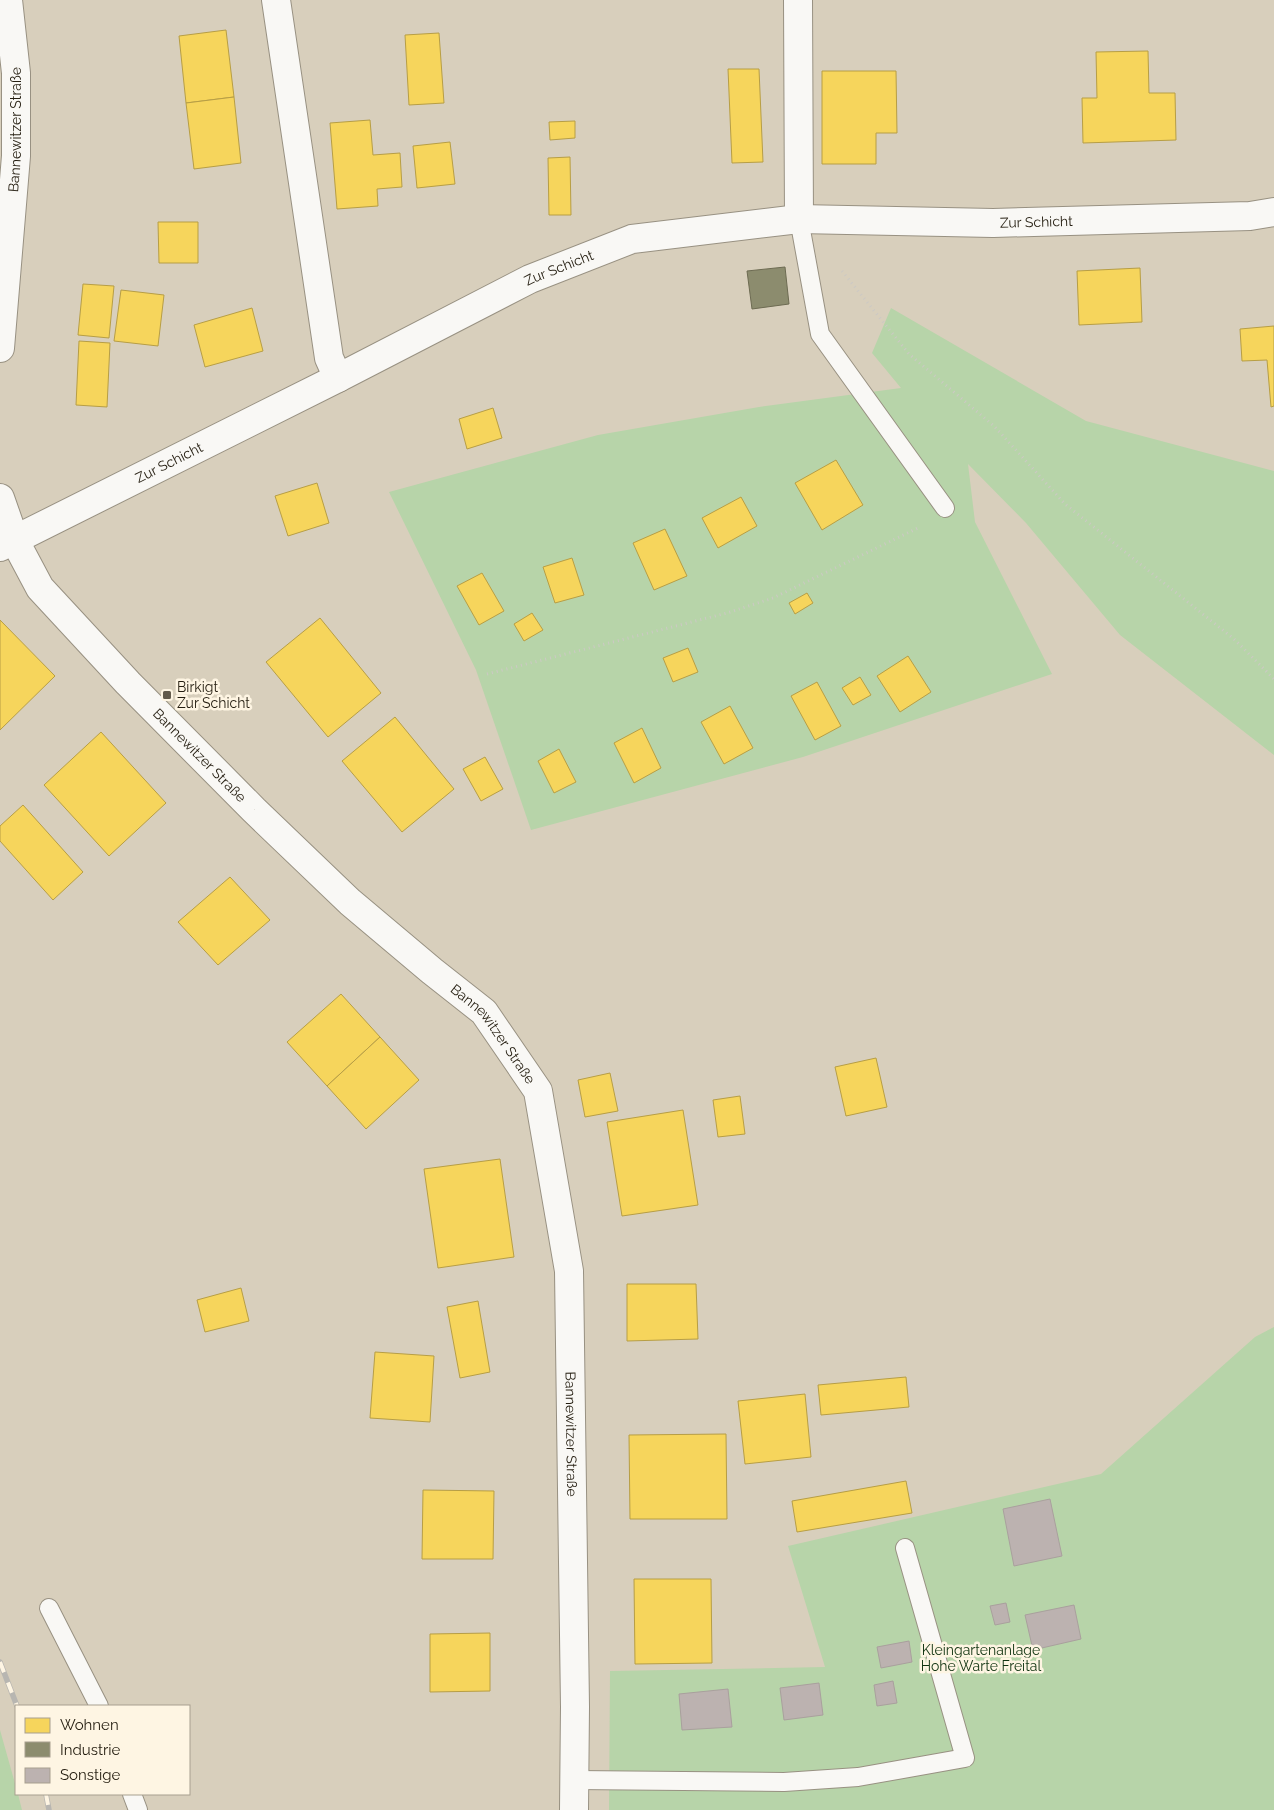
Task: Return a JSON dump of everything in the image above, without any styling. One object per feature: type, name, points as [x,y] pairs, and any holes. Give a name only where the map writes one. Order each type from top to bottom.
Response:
[{"type":"street","name":"Bannewitzer Straße","points":[[0,348],[16,156],[16,73],[8,0]]},
{"type":"street","points":[[276,0],[329,358],[338,378]]},
{"type":"street","points":[[798,0],[799,218]]},
{"type":"street","name":"Zur Schicht","points":[[7,544],[338,378],[530,279],[632,239],[799,218],[993,223],[1250,216],[1274,212]]},
{"type":"street","name":"Bannewitzer Straße","points":[[0,498],[7,544],[40,588],[128,683],[254,810],[350,902],[484,1012],[538,1091],[570,1271],[574,1810]]},
{"type":"lane","points":[[799,218],[820,334],[944,508]]},
{"type":"lane","points":[[575,1780],[784,1782],[858,1777],[966,1758],[905,1548]]},
{"type":"lane","points":[[49,1608],[98,1705]]},
{"type":"lane","points":[[132,1795],[138,1810]]},
{"type":"path","points":[[836,264],[909,354],[994,426],[1065,504],[1234,639],[1274,679]]},
{"type":"path","points":[[488,674],[727,613],[774,598],[940,517],[944,508]]},
{"type":"green space","points":[[891,308],[1086,421],[1274,471],[1274,755],[1120,635],[1026,523],[968,464],[975,522],[1052,674],[803,757],[531,830],[476,670],[389,492],[598,435],[759,407],[901,388],[872,353]]},
{"type":"green space","name":"Kleingartenanlage Hohe Warte Freital","points":[[1274,1327],[1274,1810],[609,1810],[610,1671],[825,1667],[788,1546],[1101,1474],[1255,1337]]},
{"type":"green space","points":[[0,1730],[15,1783],[15,1795],[18,1795],[22,1810],[0,1810]]},
{"type":"building: Wohnen","points":[[226,30],[234,97],[186,103],[179,36]]},
{"type":"building: Wohnen","points":[[439,33],[444,103],[409,105],[405,35]]},
{"type":"building: Wohnen","points":[[1148,51],[1149,93],[1175,93],[1176,140],[1083,143],[1082,98],[1097,98],[1096,52]]},
{"type":"building: Wohnen","points":[[728,69],[759,69],[763,162],[732,163]]},
{"type":"building: Wohnen","points":[[822,71],[896,71],[897,133],[876,133],[876,164],[822,164]]},
{"type":"building: Wohnen","points":[[234,97],[241,163],[194,169],[186,103]]},
{"type":"building: Wohnen","points":[[370,120],[373,155],[400,153],[402,187],[377,189],[378,206],[337,209],[330,123]]},
{"type":"building: Wohnen","points":[[575,121],[575,138],[550,140],[549,122]]},
{"type":"building: Wohnen","points":[[450,142],[455,184],[417,188],[413,146]]},
{"type":"building: Wohnen","points":[[570,157],[571,215],[549,215],[548,158]]},
{"type":"building: Wohnen","points":[[158,222],[198,222],[198,263],[159,263]]},
{"type":"building: Wohnen","points":[[1140,268],[1142,322],[1079,325],[1077,271]]},
{"type":"building: Wohnen","points":[[83,284],[114,286],[109,338],[78,335]]},
{"type":"building: Wohnen","points":[[121,290],[164,295],[158,346],[114,341]]},
{"type":"building: Wohnen","points":[[252,308],[263,351],[205,367],[194,325]]},
{"type":"building: Wohnen","points":[[1274,326],[1274,406],[1271,407],[1267,360],[1242,361],[1240,329]]},
{"type":"building: Wohnen","points":[[79,341],[110,343],[107,407],[76,405]]},
{"type":"building: Wohnen","points":[[493,408],[502,438],[467,449],[459,419]]},
{"type":"building: Wohnen","points":[[836,460],[863,505],[822,530],[795,483]]},
{"type":"building: Wohnen","points":[[317,483],[329,523],[288,536],[275,496]]},
{"type":"building: Wohnen","points":[[741,497],[757,526],[718,548],[702,518]]},
{"type":"building: Wohnen","points":[[665,529],[687,576],[654,590],[633,543]]},
{"type":"building: Wohnen","points":[[572,558],[584,595],[555,603],[543,567]]},
{"type":"building: Wohnen","points":[[482,573],[504,611],[479,625],[457,586]]},
{"type":"building: Wohnen","points":[[807,593],[813,603],[795,614],[789,603]]},
{"type":"building: Wohnen","points":[[532,613],[543,630],[524,641],[514,624]]},
{"type":"building: Wohnen","points":[[320,618],[381,693],[328,737],[266,662]]},
{"type":"building: Wohnen","points":[[0,620],[55,676],[0,730]]},
{"type":"building: Wohnen","points":[[688,648],[698,672],[673,682],[663,658]]},
{"type":"building: Wohnen","points":[[908,656],[931,692],[900,712],[877,676]]},
{"type":"building: Wohnen","points":[[860,677],[871,695],[853,705],[842,688]]},
{"type":"building: Wohnen","points":[[817,682],[841,726],[815,740],[791,696]]},
{"type":"building: Wohnen","points":[[730,706],[753,748],[724,764],[701,722]]},
{"type":"building: Wohnen","points":[[395,717],[454,789],[402,832],[342,761]]},
{"type":"building: Wohnen","points":[[642,728],[661,768],[634,783],[614,743]]},
{"type":"building: Wohnen","points":[[101,732],[166,803],[109,856],[44,785]]},
{"type":"building: Wohnen","points":[[559,749],[576,782],[554,793],[538,761]]},
{"type":"building: Wohnen","points":[[485,757],[503,789],[481,801],[463,769]]},
{"type":"building: Wohnen","points":[[23,805],[83,872],[53,900],[0,841],[0,826]]},
{"type":"building: Wohnen","points":[[230,877],[270,920],[218,965],[178,922]]},
{"type":"building: Wohnen","points":[[341,994],[380,1037],[327,1086],[287,1042]]},
{"type":"building: Wohnen","points":[[380,1037],[419,1080],[366,1129],[327,1086]]},
{"type":"building: Wohnen","points":[[876,1058],[887,1107],[846,1116],[835,1067]]},
{"type":"building: Wohnen","points":[[610,1073],[618,1111],[585,1117],[578,1080]]},
{"type":"building: Wohnen","points":[[740,1096],[745,1134],[718,1137],[713,1100]]},
{"type":"building: Wohnen","points":[[683,1110],[698,1205],[622,1216],[607,1122]]},
{"type":"building: Wohnen","points":[[500,1159],[514,1257],[438,1268],[424,1169]]},
{"type":"building: Wohnen","points":[[627,1284],[696,1284],[698,1339],[627,1341]]},
{"type":"building: Wohnen","points":[[241,1288],[249,1321],[205,1332],[197,1300]]},
{"type":"building: Wohnen","points":[[478,1301],[490,1372],[460,1378],[447,1307]]},
{"type":"building: Wohnen","points":[[375,1352],[434,1356],[430,1422],[370,1418]]},
{"type":"building: Wohnen","points":[[906,1377],[909,1407],[821,1415],[818,1385]]},
{"type":"building: Wohnen","points":[[805,1394],[811,1457],[745,1464],[738,1401]]},
{"type":"building: Wohnen","points":[[726,1434],[727,1519],[630,1519],[629,1435]]},
{"type":"building: Wohnen","points":[[906,1481],[912,1513],[797,1532],[792,1501]]},
{"type":"building: Wohnen","points":[[423,1490],[494,1491],[493,1559],[422,1559]]},
{"type":"building: Wohnen","points":[[634,1579],[711,1579],[712,1663],[635,1664]]},
{"type":"building: Wohnen","points":[[490,1633],[490,1691],[430,1692],[430,1634]]},
{"type":"building: Industrie","points":[[785,267],[789,304],[752,309],[747,271]]},
{"type":"building: Sonstige","points":[[1050,1499],[1062,1556],[1014,1566],[1003,1509]]},
{"type":"building: Sonstige","points":[[1006,1603],[1010,1622],[995,1625],[990,1606]]},
{"type":"building: Sonstige","points":[[1074,1605],[1081,1639],[1033,1650],[1025,1615]]},
{"type":"building: Sonstige","points":[[909,1641],[912,1662],[881,1668],[877,1647]]},
{"type":"building: Sonstige","points":[[893,1681],[897,1703],[877,1706],[874,1685]]},
{"type":"building: Sonstige","points":[[819,1683],[823,1715],[784,1720],[780,1688]]},
{"type":"building: Sonstige","points":[[728,1689],[732,1727],[682,1730],[679,1694]]},
{"type":"railway","points":[[0,1662],[17,1705]]},
{"type":"railway","points":[[46,1795],[49,1810]]},
{"type":"place","name":"Birkigt Zur Schicht","points":[[167,695]]}]
